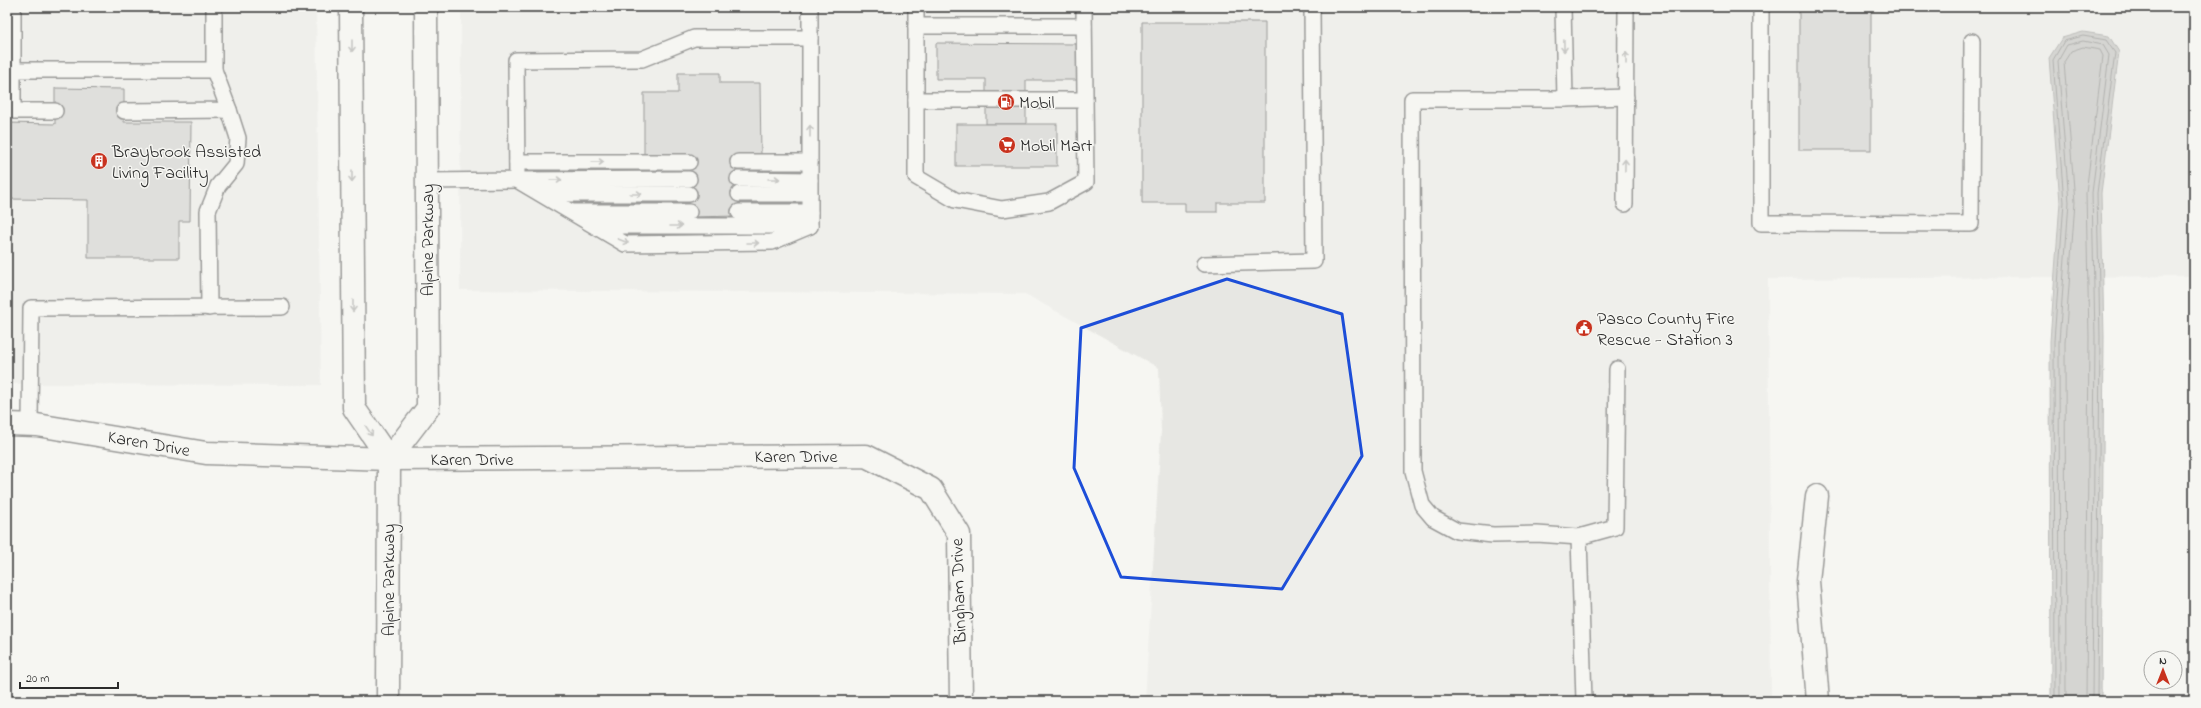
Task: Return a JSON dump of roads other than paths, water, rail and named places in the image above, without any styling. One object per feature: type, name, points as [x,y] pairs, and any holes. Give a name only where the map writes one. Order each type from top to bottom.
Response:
[{"type":"street","points":[[351,7],[354,408],[389,459]]},
{"type":"street","name":"Alpine Parkway","points":[[388,701],[389,459],[428,408],[426,7]]},
{"type":"street","name":"Karen Drive","points":[[7,424],[30,425],[206,453],[389,459],[866,456],[931,489]]},
{"type":"street","name":"Bingham Drive","points":[[931,489],[959,534],[961,701]]},
{"type":"street","points":[[1817,496],[1808,581],[1818,701]]},
{"type":"lane","points":[[14,7],[14,111],[55,111]]},
{"type":"lane","points":[[209,308],[208,211],[218,186],[236,164],[238,138],[214,70],[214,7]]},
{"type":"lane","points":[[810,7],[810,219]]},
{"type":"lane","points":[[916,7],[916,177],[955,200],[1002,209],[1049,202],[1086,182],[1084,7]]},
{"type":"lane","points":[[1204,264],[1314,262],[1312,7]]},
{"type":"lane","points":[[1563,7],[1565,99]]},
{"type":"lane","points":[[1625,204],[1626,7]]},
{"type":"lane","points":[[1761,7],[1761,224],[1972,224],[1972,41]]},
{"type":"lane","points":[[916,26],[1084,26]]},
{"type":"lane","points":[[517,180],[516,60],[642,59],[694,38],[810,38]]},
{"type":"lane","points":[[14,70],[214,70]]},
{"type":"lane","points":[[1617,369],[1614,527],[1579,537],[1537,534],[1493,535],[1457,531],[1433,518],[1422,505],[1412,471],[1412,99],[1565,99],[1626,97]]},
{"type":"lane","points":[[916,100],[1085,100]]},
{"type":"lane","points":[[124,111],[229,110]]},
{"type":"lane","points":[[517,162],[689,162]]},
{"type":"lane","points":[[738,162],[810,162]]},
{"type":"lane","points":[[427,181],[689,179]]},
{"type":"lane","points":[[738,179],[810,187]]},
{"type":"lane","points":[[517,180],[625,244],[772,242],[810,219]]},
{"type":"lane","points":[[739,194],[810,187]]},
{"type":"lane","points":[[541,194],[690,194]]},
{"type":"lane","points":[[572,212],[690,212]]},
{"type":"lane","points":[[739,212],[810,219]]},
{"type":"lane","points":[[30,425],[31,308],[282,307]]},
{"type":"lane","points":[[1579,537],[1584,701]]},
{"type":"water","points":[[2083,32],[2109,36],[2119,52],[2101,193],[2104,337],[2101,701],[2051,701],[2050,341],[2060,202],[2049,58],[2062,38]]},
{"type":"place","name":"Mobil","points":[[1006,102]]},
{"type":"place","name":"Mobil Mart","points":[[1007,145]]},
{"type":"place","name":"Braybrook Assisted Living Facility","points":[[99,161]]},
{"type":"place","name":"Pasco County Fire Rescue - Station 3","points":[[1584,328]]}]
